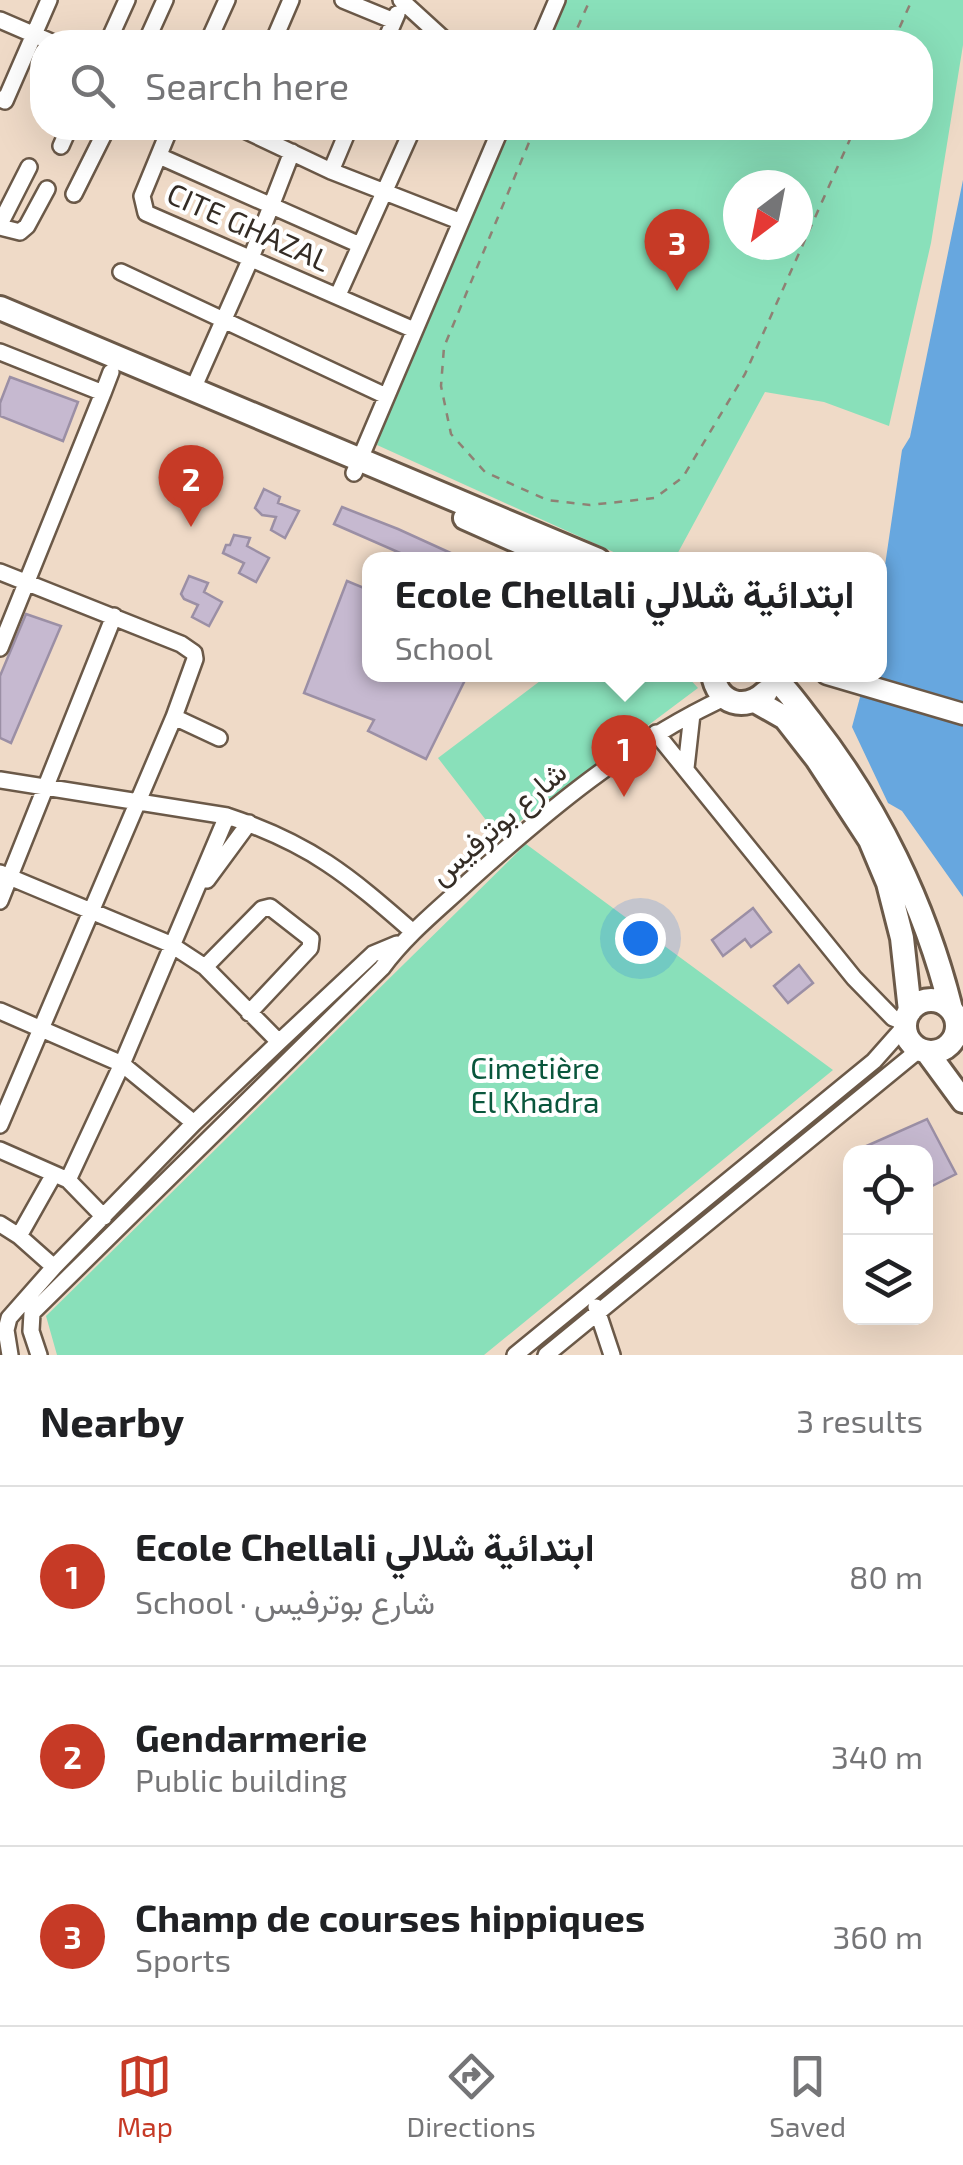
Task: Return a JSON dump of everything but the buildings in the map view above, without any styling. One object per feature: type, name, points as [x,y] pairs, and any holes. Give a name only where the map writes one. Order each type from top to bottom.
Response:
[{"type":"highway","points":[[0,308],[193,390],[543,552]]},
{"type":"highway","points":[[0,324],[107,382],[525,526],[581,552]]},
{"type":"highway","points":[[716,682],[724,698],[739,704],[755,701],[770,682]]},
{"type":"highway","points":[[778,682],[825,739],[884,832],[933,947],[958,1020],[952,1042],[936,1052],[924,1051]]},
{"type":"highway","points":[[755,701],[784,718],[817,759],[870,840],[888,883],[902,938],[909,1040],[924,1051],[963,1101]]},
{"type":"highway","points":[[907,1020],[930,1000],[958,1020]]},
{"type":"main road","points":[[854,682],[963,714]]},
{"type":"street","points":[[36,30],[49,0]]},
{"type":"street","points":[[113,30],[127,0]]},
{"type":"street","points":[[151,30],[165,0]]},
{"type":"street","points":[[213,30],[227,0]]},
{"type":"street","points":[[278,30],[291,0]]},
{"type":"street","points":[[343,0],[394,21]]},
{"type":"street","points":[[390,30],[402,0],[434,30]]},
{"type":"street","points":[[543,30],[557,0]]},
{"type":"street","points":[[0,20],[30,33]]},
{"type":"street","points":[[2,104],[30,44]]},
{"type":"street","points":[[60,146],[63,140]]},
{"type":"street","points":[[74,194],[100,140]]},
{"type":"street","name":"CITE GHAZAL","points":[[165,140],[142,196],[146,213],[414,330]]},
{"type":"street","points":[[266,140],[383,193],[459,221]]},
{"type":"street","points":[[331,170],[344,140]]},
{"type":"street","points":[[338,295],[407,140]]},
{"type":"street","points":[[356,466],[496,140]]},
{"type":"street","points":[[193,390],[292,152]]},
{"type":"street","points":[[158,156],[360,245]]},
{"type":"street","points":[[28,167],[0,226],[9,232],[20,232],[28,226],[48,189]]},
{"type":"street","points":[[120,272],[386,396]]},
{"type":"street","points":[[0,373],[4,354],[107,382],[0,648]]},
{"type":"street","points":[[0,572],[182,644],[194,654],[194,666],[174,717],[0,1126]]},
{"type":"street","points":[[0,900],[5,875],[114,616]]},
{"type":"street","name":"شارع بوترفيس","points":[[407,937],[575,790],[656,733],[724,698]]},
{"type":"street","points":[[686,768],[692,714]]},
{"type":"street","points":[[174,717],[218,738]]},
{"type":"street","points":[[656,733],[879,1006],[893,1018],[907,1020]]},
{"type":"street","points":[[0,780],[227,816],[249,823],[302,845],[346,873],[407,937]]},
{"type":"street","points":[[54,1267],[6,1230],[61,1177],[122,1064],[227,816]]},
{"type":"street","points":[[194,898],[249,823]]},
{"type":"street","points":[[5,875],[170,944],[205,967],[279,1042]]},
{"type":"street","points":[[205,967],[262,909],[270,907],[311,939],[310,948],[249,1013]]},
{"type":"street","points":[[10,1355],[7,1310],[279,1042],[374,954],[407,937]]},
{"type":"street","points":[[40,1355],[31,1330],[32,1312],[382,968],[407,937]]},
{"type":"street","points":[[0,1011],[122,1064],[194,1123]]},
{"type":"street","points":[[515,1355],[874,1061],[907,1020]]},
{"type":"street","points":[[556,1351],[599,1311],[924,1051]]},
{"type":"street","points":[[0,1150],[61,1177],[104,1217]]},
{"type":"street","points":[[588,1296],[599,1311],[612,1355]]},
{"type":"street","points":[[7,1310],[32,1312]]},
{"type":"path","points":[[576,30],[590,0]]},
{"type":"path","points":[[898,30],[912,0]]},
{"type":"path","points":[[530,140],[444,346],[441,386],[451,434],[485,472],[547,500],[590,505],[655,498],[683,477],[745,374],[850,140]]},
{"type":"green space","points":[[560,0],[963,0],[963,45],[931,243],[889,426],[824,402],[765,392],[678,552],[614,552],[377,445],[413,338],[500,140],[933,140],[933,30],[547,30]]},
{"type":"green space","points":[[539,682],[692,682],[698,688],[499,837],[438,758]]},
{"type":"green space","name":"Cimetière El Khadra","points":[[526,844],[833,1070],[484,1355],[57,1355],[46,1316]]},
{"type":"water","points":[[963,180],[963,897],[902,811],[888,803],[852,727],[864,682],[887,682],[887,552],[902,450],[910,437]]},
{"type":"place","name":"Champ de courses hippiques","points":[[677,291]]},
{"type":"place","name":"Gendarmerie","points":[[191,527]]},
{"type":"place","name":"Ecole Chellali ابتدائية شلالي","points":[[624,797]]}]
